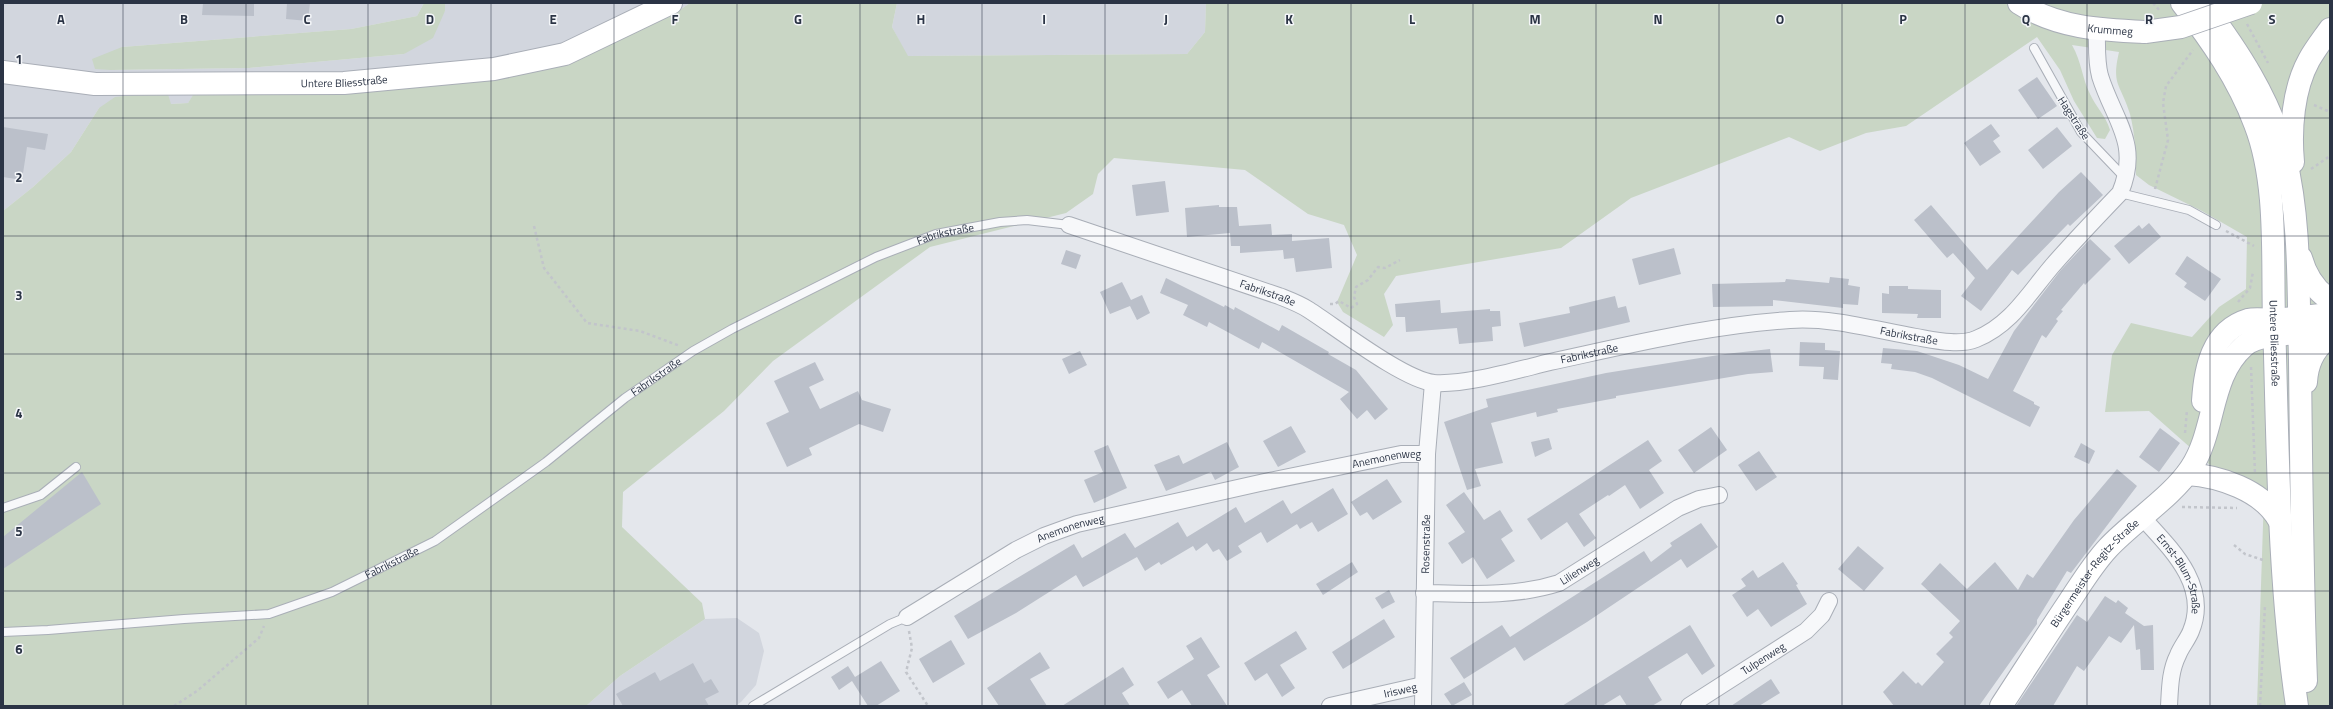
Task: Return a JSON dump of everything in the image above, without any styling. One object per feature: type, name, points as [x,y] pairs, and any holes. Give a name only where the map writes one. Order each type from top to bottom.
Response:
[{"type":"main road","name":"Untere Bliesstraße","points":[[3,72],[95,84],[328,83],[494,69],[565,54],[671,3]]},
{"type":"main road","name":"Krummeg","points":[[2019,3],[2030,10],[2057,21],[2097,30],[2145,32],[2248,12]]},
{"type":"main road","name":"Untere Bliesstraße","points":[[2182,3],[2214,44],[2238,86],[2256,125],[2267,175],[2271,210],[2279,520],[2291,668],[2297,706]]},
{"type":"main road","points":[[2202,3],[2229,38],[2252,77],[2272,120],[2285,157],[2295,238],[2299,325],[2307,706]]},
{"type":"main road","points":[[2292,204],[2292,144],[2296,97],[2308,61],[2330,29]]},
{"type":"main road","points":[[2202,452],[2204,387],[2208,360],[2216,345],[2225,335],[2248,320],[2264,290],[2267,175]]},
{"type":"main road","points":[[2295,238],[2304,270],[2313,284],[2328,321],[2309,362],[2306,378],[2302,453]]},
{"type":"main road","points":[[2248,320],[2275,327],[2328,321]]},
{"type":"main road","points":[[2245,345],[2275,327]]},
{"type":"main road","name":"Bürgermeister-Regitz-Straße","points":[[2001,706],[2107,548],[2187,474],[2202,452],[2221,377],[2230,362],[2245,345]]},
{"type":"main road","points":[[2187,474],[2210,476],[2227,480],[2273,509],[2279,520]]},
{"type":"street","points":[[2097,30],[2097,56],[2100,76],[2125,134],[2128,154],[2123,186]]},
{"type":"street","name":"Fabrikstraße","points":[[1069,225],[1279,296],[1306,308],[1382,358],[1415,377],[1433,383],[1457,381],[1495,374],[1659,340],[1754,323],[1794,319],[1833,322],[1934,340],[1973,341],[1989,334],[2010,319],[2040,280],[2123,186]]},
{"type":"street","name":"Rosenstraße","points":[[1423,706],[1427,454],[1433,383]]},
{"type":"street","name":"Anemonenweg","points":[[907,617],[1016,550],[1044,536],[1077,524],[1253,484],[1401,454],[1427,454]]},
{"type":"street","name":"Lilienweg","points":[[1424,594],[1516,593],[1552,585],[1678,508],[1699,499],[1719,495]]},
{"type":"street","name":"Ernst-Blum-Straße","points":[[2147,512],[2186,570],[2194,589],[2196,610],[2191,631],[2174,664],[2170,685],[2169,706]]},
{"type":"street","name":"Tulpenweg","points":[[1689,706],[1806,631],[1822,615],[1829,602]]},
{"type":"street","name":"Irisweg","points":[[1330,706],[1423,685]]},
{"type":"lane","name":"Hagstraße","points":[[2034,48],[2081,132],[2123,186]]},
{"type":"lane","points":[[2123,186],[2152,199],[2189,210],[2216,225]]},
{"type":"lane","name":"Fabrikstraße","points":[[3,632],[48,630],[192,618],[269,614],[332,592],[435,541],[546,462],[625,398],[693,351],[876,257],[936,234],[1027,220],[1069,225]]},
{"type":"lane","points":[[3,508],[41,495],[76,467]]},
{"type":"lane","name":"Anemonenweg","points":[[753,706],[890,624],[907,617]]},
{"type":"path","points":[[2248,12],[2271,69]]},
{"type":"path","points":[[2152,199],[2168,140],[2163,103],[2166,86],[2194,49]]},
{"type":"path","points":[[2296,97],[2330,112]]},
{"type":"path","points":[[2305,172],[2330,156]]},
{"type":"path","points":[[2216,225],[2254,246]]},
{"type":"path","points":[[534,226],[544,268],[587,323],[640,331],[693,351]]},
{"type":"path","points":[[1321,318],[1328,303],[1335,304],[1339,301],[1351,308],[1357,304],[1354,297],[1356,287],[1368,280],[1378,267],[1385,268],[1400,260]]},
{"type":"path","points":[[2147,512],[2256,510],[2251,364],[2249,352],[2245,345]]},
{"type":"path","points":[[2234,545],[2245,554],[2268,562]]},
{"type":"path","points":[[2260,706],[2265,596]]},
{"type":"path","points":[[174,706],[197,691],[259,638],[269,614]]},
{"type":"path","points":[[907,617],[912,648],[906,672],[928,706]]},
{"type":"shaded area","points":[[3,3],[424,3],[417,16],[351,29],[122,47],[111,70],[249,68],[404,54],[445,11],[445,3],[690,3],[671,16],[568,61],[196,92],[188,103],[99,108],[71,152],[33,187],[3,211]]},
{"type":"shaded area","points":[[897,3],[1206,3],[1205,32],[1187,54],[907,56],[892,27]]},
{"type":"shaded area","points":[[737,618],[759,633],[764,651],[756,685],[741,702],[735,706],[586,706],[620,676],[705,619]]},
{"type":"green space","points":[[424,3],[445,3],[445,11],[433,38],[404,54],[249,68],[111,70],[95,69],[92,59],[122,47],[351,29],[417,16]]},
{"type":"green space","points":[[690,3],[897,3],[892,27],[908,56],[1187,54],[1205,32],[1206,3],[2330,3],[2330,706],[2257,706],[2264,495],[2210,465],[2149,411],[2105,412],[2112,355],[2131,323],[2192,337],[2219,307],[2246,289],[2247,237],[2202,211],[2149,185],[2136,175],[2135,144],[2132,122],[2127,104],[2118,84],[2116,72],[2119,52],[2072,45],[2090,94],[2106,120],[2110,130],[2105,139],[2097,138],[2074,101],[2060,70],[2037,37],[1906,126],[1866,133],[1820,151],[1789,137],[1631,198],[1561,248],[1396,276],[1384,294],[1393,325],[1384,337],[1343,312],[1337,302],[1357,255],[1344,225],[1308,214],[1245,170],[1114,158],[1098,174],[1093,194],[1066,213],[930,247],[773,361],[724,411],[623,492],[622,527],[702,603],[705,619],[620,676],[586,706],[3,706],[3,211],[33,187],[71,152],[99,108],[115,97],[167,91],[171,104],[188,103],[195,92],[568,61],[671,16]]},
{"type":"building","points":[[203,3],[254,3],[254,16],[202,15]]},
{"type":"building","points":[[287,3],[310,3],[308,21],[286,19]]},
{"type":"building","points":[[2037,77],[2057,106],[2038,119],[2018,90]]},
{"type":"building","points":[[1991,124],[2000,136],[1993,141],[2001,152],[1980,166],[1964,143]]},
{"type":"building","points":[[3,127],[48,134],[45,150],[27,147],[22,180],[3,177]]},
{"type":"building","points":[[2057,127],[2072,146],[2043,169],[2028,150]]},
{"type":"building","points":[[2081,172],[2103,195],[2070,226],[2068,224],[2018,275],[2012,270],[1981,311],[1961,296],[1975,278],[1953,253],[1947,258],[1914,220],[1931,205],[1987,270],[2059,192]]},
{"type":"building","points":[[1165,181],[1169,212],[1136,216],[1132,185]]},
{"type":"building","points":[[1219,205],[1219,207],[1237,207],[1239,226],[1271,224],[1272,235],[1292,234],[1292,241],[1329,238],[1332,268],[1296,272],[1294,258],[1284,259],[1283,250],[1240,253],[1240,246],[1231,246],[1230,233],[1187,237],[1185,208]]},
{"type":"building","points":[[2149,223],[2161,237],[2129,264],[2114,246],[2139,225],[2142,229]]},
{"type":"building","points":[[2090,239],[2111,259],[2085,285],[2084,283],[2061,310],[2063,311],[2056,319],[2058,321],[2046,338],[2042,335],[2013,391],[2034,402],[2034,404],[2040,407],[2030,427],[1932,378],[1915,372],[1891,369],[1892,364],[1881,363],[1883,348],[1917,351],[1959,365],[1988,379],[2014,331],[2060,271]]},
{"type":"building","points":[[1674,248],[1681,274],[1639,285],[1632,259]]},
{"type":"building","points":[[1066,250],[1081,255],[1076,269],[1061,264]]},
{"type":"building","points":[[2187,256],[2221,279],[2205,301],[2184,287],[2187,283],[2175,274]]},
{"type":"building","points":[[1830,277],[1849,279],[1848,285],[1860,287],[1858,305],[1843,304],[1843,308],[1773,300],[1773,306],[1713,307],[1712,284],[1785,282],[1786,279],[1829,283]]},
{"type":"building","points":[[1166,278],[1224,307],[1225,305],[1234,310],[1235,307],[1279,331],[1282,325],[1329,352],[1328,354],[1356,370],[1388,409],[1375,420],[1367,410],[1357,419],[1340,399],[1349,392],[1262,342],[1259,349],[1209,322],[1207,327],[1183,315],[1188,305],[1160,293]]},
{"type":"building","points":[[1122,282],[1131,300],[1142,295],[1150,313],[1137,320],[1130,306],[1110,314],[1100,292]]},
{"type":"building","points":[[1889,286],[1908,286],[1908,289],[1941,290],[1941,318],[1917,318],[1918,314],[1882,313],[1882,293],[1889,294]]},
{"type":"building","points":[[1615,296],[1618,308],[1626,306],[1630,322],[1524,347],[1519,323],[1570,313],[1569,307]]},
{"type":"building","points":[[1440,300],[1441,313],[1490,309],[1490,311],[1500,311],[1501,326],[1492,327],[1493,341],[1459,344],[1457,328],[1406,332],[1405,317],[1396,317],[1395,304]]},
{"type":"building","points":[[1800,342],[1825,343],[1825,350],[1840,351],[1838,380],[1823,379],[1824,367],[1799,366]]},
{"type":"building","points":[[1770,349],[1773,372],[1748,374],[1616,396],[1616,398],[1557,409],[1558,412],[1537,417],[1536,412],[1491,423],[1503,463],[1475,469],[1481,486],[1467,490],[1444,422],[1488,407],[1486,399],[1606,373],[1725,354]]},
{"type":"building","points":[[1080,351],[1087,365],[1069,374],[1062,359]]},
{"type":"building","points":[[815,362],[824,380],[809,387],[820,409],[858,391],[862,400],[891,409],[883,432],[859,424],[809,448],[812,455],[787,467],[766,423],[789,412],[774,381]]},
{"type":"building","points":[[1291,426],[1306,452],[1278,467],[1263,441]]},
{"type":"building","points":[[1711,427],[1727,450],[1694,473],[1678,450]]},
{"type":"building","points":[[2160,428],[2180,443],[2159,472],[2139,457]]},
{"type":"building","points":[[1549,438],[1552,449],[1535,457],[1531,442]]},
{"type":"building","points":[[1648,440],[1662,461],[1649,470],[1664,493],[1640,509],[1625,485],[1579,514],[1596,538],[1584,547],[1567,522],[1541,540],[1527,519]]},
{"type":"building","points":[[1227,442],[1239,467],[1215,480],[1211,472],[1166,491],[1154,465],[1179,455],[1183,464]]},
{"type":"building","points":[[2081,443],[2095,451],[2089,464],[2074,457]]},
{"type":"building","points":[[1108,445],[1127,488],[1094,503],[1084,480],[1103,472],[1094,451]]},
{"type":"building","points":[[1759,451],[1777,477],[1756,491],[1738,465]]},
{"type":"building","points":[[2117,469],[2137,486],[2071,573],[2067,571],[2037,620],[2037,624],[1979,706],[1894,706],[1883,692],[1903,671],[1916,684],[1918,682],[1922,686],[1944,662],[1936,654],[1953,637],[1949,633],[1960,621],[1921,584],[1940,563],[1967,589],[1995,562],[2018,590],[2027,574],[2033,578],[2074,520]]},
{"type":"building","points":[[82,472],[101,504],[3,569],[3,537]]},
{"type":"building","points":[[1387,479],[1402,502],[1373,520],[1367,512],[1360,516],[1351,502]]},
{"type":"building","points":[[1333,488],[1348,514],[1318,532],[1312,522],[1300,529],[1291,514]]},
{"type":"building","points":[[1464,492],[1484,520],[1500,510],[1513,531],[1501,539],[1515,561],[1487,579],[1473,557],[1462,564],[1448,543],[1465,532],[1446,505]]},
{"type":"building","points":[[1283,500],[1297,524],[1267,543],[1261,532],[1238,546],[1242,552],[1227,561],[1219,549],[1213,552],[1207,543],[1196,551],[1193,546],[1161,565],[1159,562],[1145,571],[1137,557],[1083,587],[1076,575],[1016,613],[968,639],[954,616],[1074,544],[1082,558],[1125,533],[1135,548],[1178,522],[1187,537],[1236,507],[1245,523]]},
{"type":"building","points":[[1701,523],[1718,547],[1687,568],[1681,559],[1587,622],[1524,661],[1515,647],[1464,679],[1450,658],[1502,625],[1510,637],[1644,551],[1651,562],[1672,546],[1670,543]]},
{"type":"building","points":[[1858,546],[1884,568],[1864,591],[1838,569]]},
{"type":"building","points":[[1352,562],[1358,572],[1323,595],[1316,584]]},
{"type":"building","points":[[1783,562],[1798,584],[1796,585],[1807,604],[1771,627],[1758,609],[1747,617],[1732,595],[1746,586],[1741,579],[1753,570],[1758,578]]},
{"type":"building","points":[[1389,590],[1395,602],[1382,609],[1375,598]]},
{"type":"building","points":[[2105,596],[2116,603],[2118,600],[2128,608],[2125,613],[2144,626],[2153,625],[2154,670],[2141,670],[2140,649],[2136,650],[2134,625],[2121,643],[2109,636],[2084,671],[2077,666],[2053,706],[2016,706],[2077,615],[2087,622]]},
{"type":"building","points":[[1384,619],[1395,637],[1343,669],[1332,652]]},
{"type":"building","points":[[1690,625],[1715,666],[1702,675],[1687,653],[1648,677],[1662,700],[1652,706],[1627,706],[1620,695],[1602,706],[1562,706]]},
{"type":"building","points":[[1296,631],[1307,649],[1280,665],[1295,688],[1282,697],[1267,673],[1255,681],[1244,663]]},
{"type":"building","points":[[1201,637],[1220,667],[1207,675],[1227,706],[1192,706],[1182,690],[1168,699],[1157,682],[1194,659],[1186,646]]},
{"type":"building","points":[[951,640],[965,664],[933,683],[919,659]]},
{"type":"building","points":[[1040,652],[1050,668],[1030,679],[1047,706],[999,706],[987,688]]},
{"type":"building","points":[[881,661],[900,691],[876,706],[868,706],[852,681],[839,690],[831,677],[848,666],[855,677]]},
{"type":"building","points":[[693,663],[704,683],[711,679],[719,692],[705,699],[709,706],[623,706],[616,694],[655,672],[660,681]]},
{"type":"building","points":[[1123,667],[1134,685],[1122,693],[1130,706],[1062,706]]},
{"type":"building","points":[[1771,679],[1780,693],[1759,706],[1731,706]]},
{"type":"building","points":[[1464,682],[1472,695],[1452,706],[1444,694]]}]
